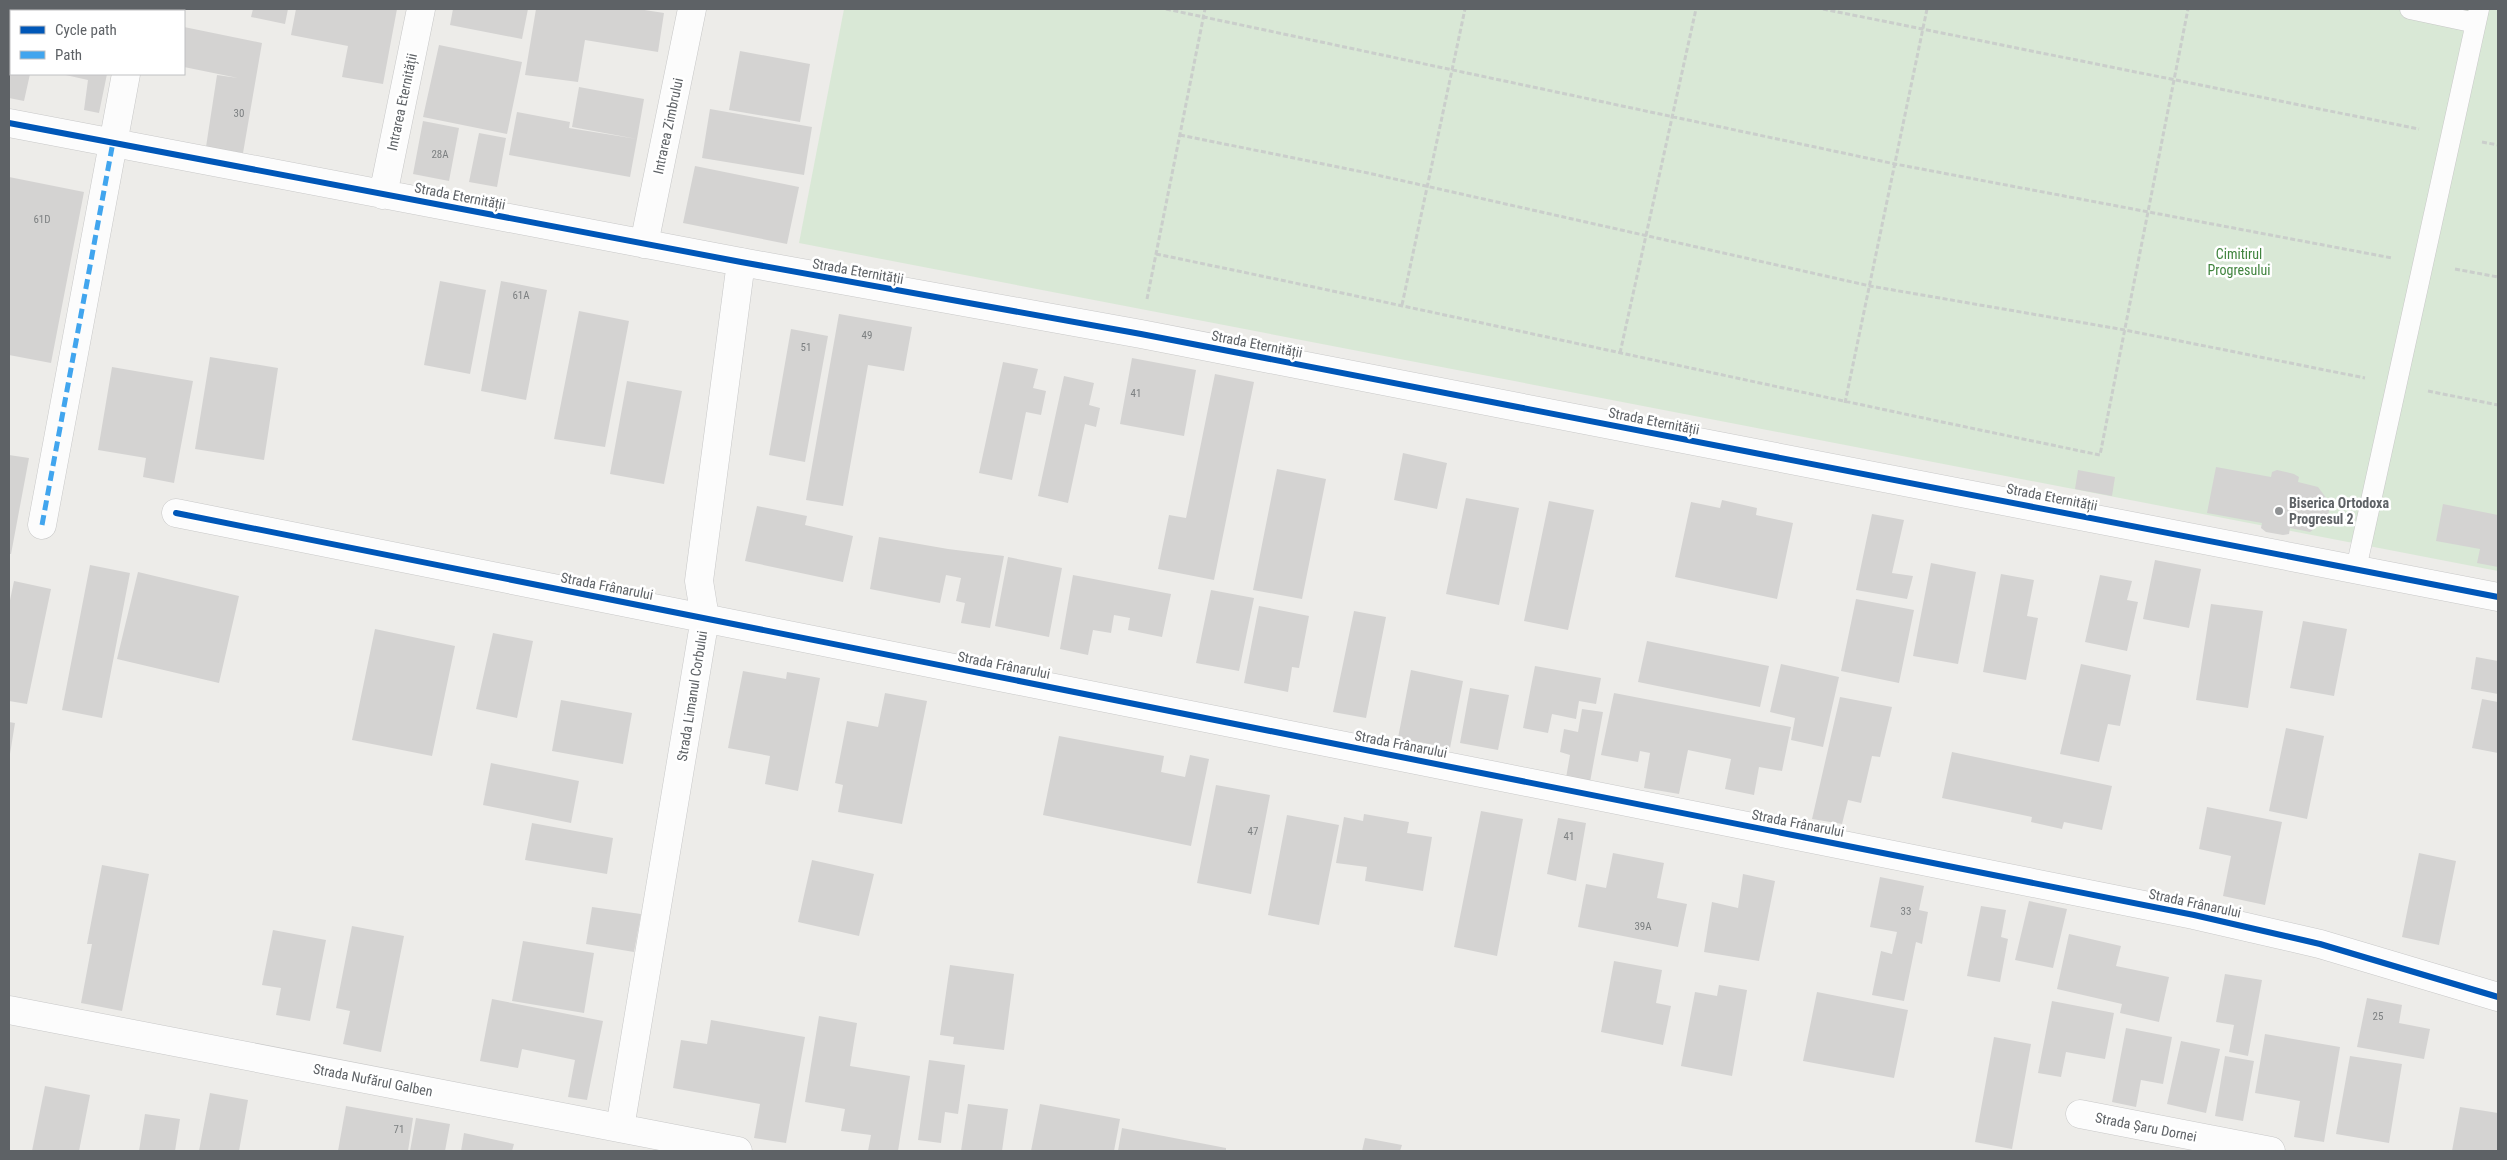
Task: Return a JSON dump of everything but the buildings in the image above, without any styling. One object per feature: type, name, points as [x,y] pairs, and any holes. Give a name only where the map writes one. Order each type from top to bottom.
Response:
[{"type":"street","name":"Intrarea Eternității","points":[[383,194],[422,9]]},
{"type":"street","name":"Intrarea Zimbrului","points":[[644,244],[692,9]]},
{"type":"street","points":[[42,525],[126,75]]},
{"type":"street","name":"Strada Eternității","points":[[9,123],[644,244],[1141,334],[2498,597]]},
{"type":"street","name":"Strada Limanul Corbului","points":[[620,1128],[705,618],[699,581],[741,262]]},
{"type":"street","name":"Strada Frânarului","points":[[176,513],[2194,915],[2320,944],[2498,997]]},
{"type":"street","name":"Strada Nufărul Galben","points":[[9,1010],[738,1151]]},
{"type":"street","name":"Strada Șaru Dornei","points":[[2080,1114],[2271,1151]]},
{"type":"lane","points":[[2356,569],[2477,16],[2410,9]]},
{"type":"path","points":[[1166,9],[1895,164],[2498,277]]},
{"type":"path","points":[[1141,334],[1205,9]]},
{"type":"path","points":[[1402,305],[1465,9]]},
{"type":"path","points":[[1620,353],[1696,9]]},
{"type":"path","points":[[1823,9],[2498,146]]},
{"type":"path","points":[[1845,403],[1927,9]]},
{"type":"path","points":[[1156,254],[1402,305],[1845,403],[2100,455],[2188,9]]},
{"type":"path","points":[[1180,134],[1646,235],[1870,286],[2125,330],[2498,405]]},
{"type":"green space","name":"Cimitirul Progresului","points":[[844,9],[2498,9],[2498,571],[799,243]]},
{"type":"marked path","points":[[42,525],[113,142]]},
{"type":"cycle path","points":[[9,123],[741,262],[1141,334],[2498,597]]},
{"type":"cycle path","points":[[176,513],[2194,915],[2320,944],[2498,997]]},
{"type":"place","name":"Biserica Ortodoxa Progresul 2","points":[[2279,511]]}]
